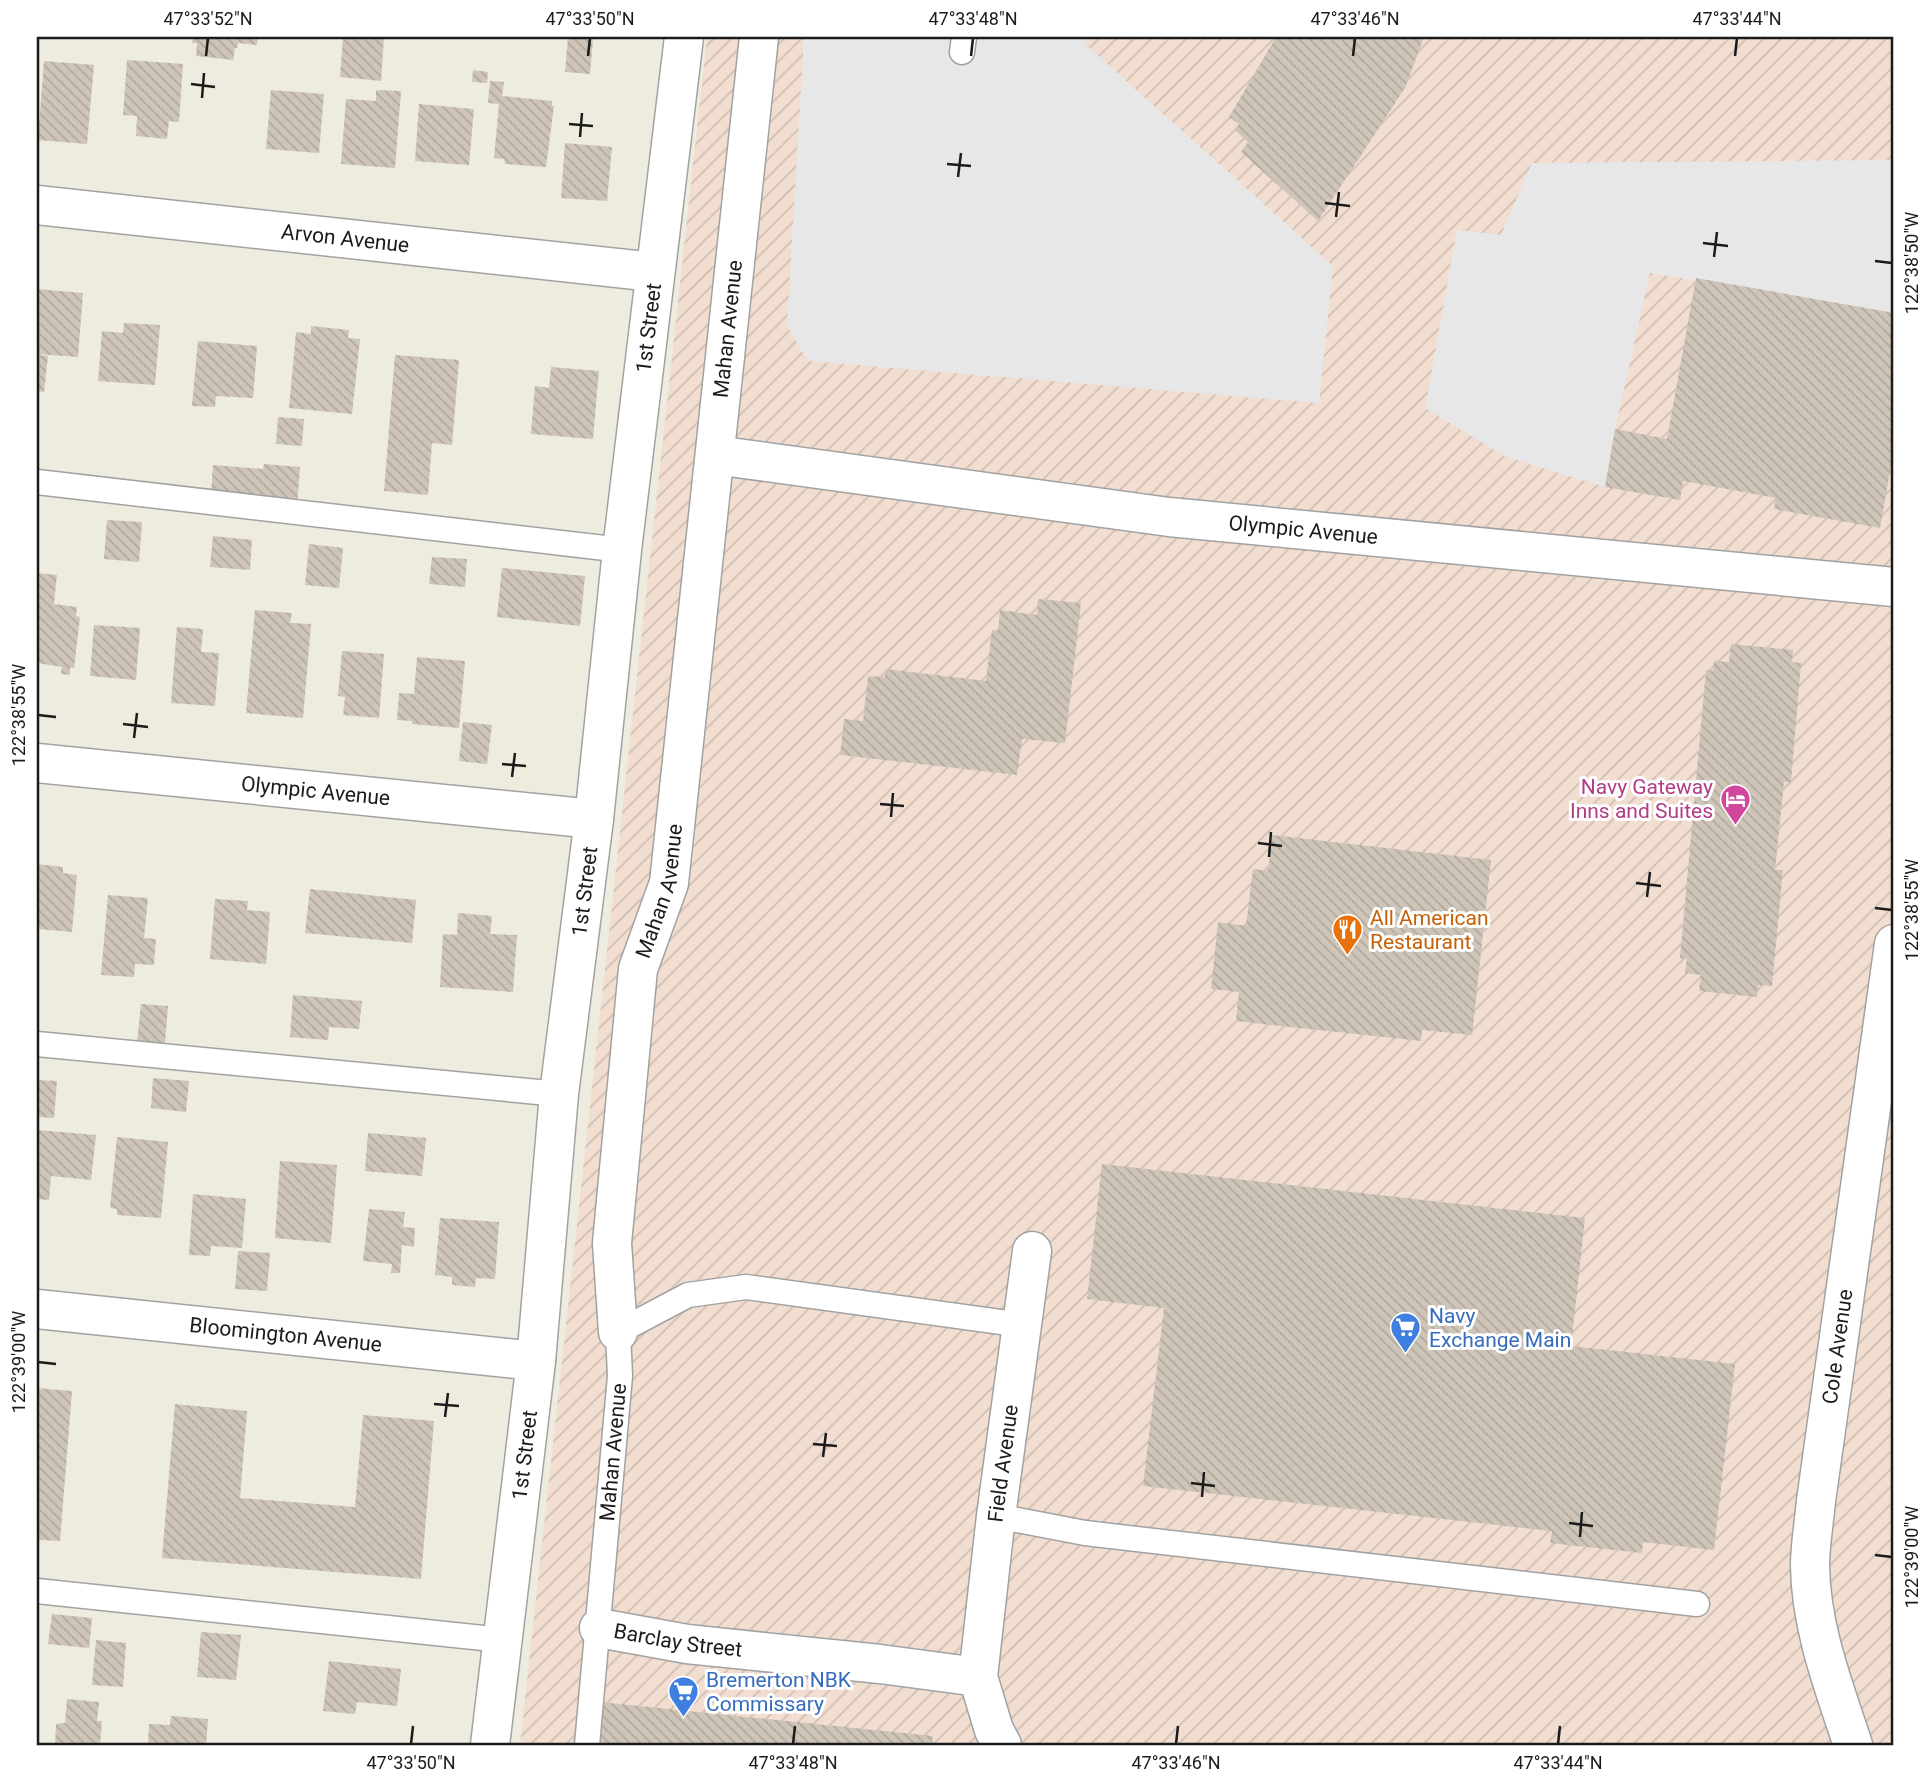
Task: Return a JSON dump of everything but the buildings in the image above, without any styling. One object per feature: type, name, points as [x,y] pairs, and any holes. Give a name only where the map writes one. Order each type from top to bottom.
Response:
[{"type":"street","name":"1st Street","points":[[490,1745],[536,1361],[559,1094],[594,819],[622,550],[684,37]]},
{"type":"street","name":"Mahan Avenue","points":[[618,1332],[612,1243],[638,969],[669,883],[759,37]]},
{"type":"street","name":"Arvon Avenue","points":[[37,205],[654,272]]},
{"type":"street","name":"Olympic Avenue","points":[[715,455],[1169,517],[1894,587]]},
{"type":"street","name":"Olympic Avenue","points":[[37,763],[594,819]]},
{"type":"street","name":"Cole Avenue","points":[[1853,1745],[1818,1633],[1810,1564],[1816,1502],[1889,1030],[1894,944]]},
{"type":"street","name":"Field Avenue","points":[[978,1677],[996,1516],[1032,1251]]},
{"type":"street","name":"Bloomington Avenue","points":[[37,1309],[536,1361]]},
{"type":"street","name":"Barclay Street","points":[[598,1628],[687,1644],[978,1677]]},
{"type":"street","points":[[978,1677],[994,1730],[1002,1745]]},
{"type":"lane","points":[[37,481],[622,550]]},
{"type":"lane","points":[[37,1044],[559,1094]]},
{"type":"lane","points":[[618,1332],[688,1295],[746,1287],[1023,1325]]},
{"type":"lane","name":"Mahan Avenue","points":[[587,1745],[620,1376],[618,1332]]},
{"type":"lane","points":[[996,1516],[1085,1533],[1697,1605]]},
{"type":"lane","points":[[37,1591],[502,1640]]},
{"type":"shaded area","points":[[707,37],[1894,37],[1894,1745],[520,1745]]},
{"type":"shaded area","points":[[804,37],[1089,37],[1084,43],[1333,266],[1319,403],[808,361],[787,326]]},
{"type":"shaded area","points":[[1894,160],[1894,313],[1650,273],[1615,429],[1605,487],[1506,457],[1425,408],[1457,230],[1501,235],[1532,163]]},
{"type":"place","name":"Navy Gateway Inns and Suites","points":[[1736,826]]},
{"type":"place","name":"All American Restaurant","points":[[1347,957]]},
{"type":"place","name":"Navy Exchange Main","points":[[1406,1355]]},
{"type":"place","name":"Bremerton NBK Commissary","points":[[683,1719]]}]
